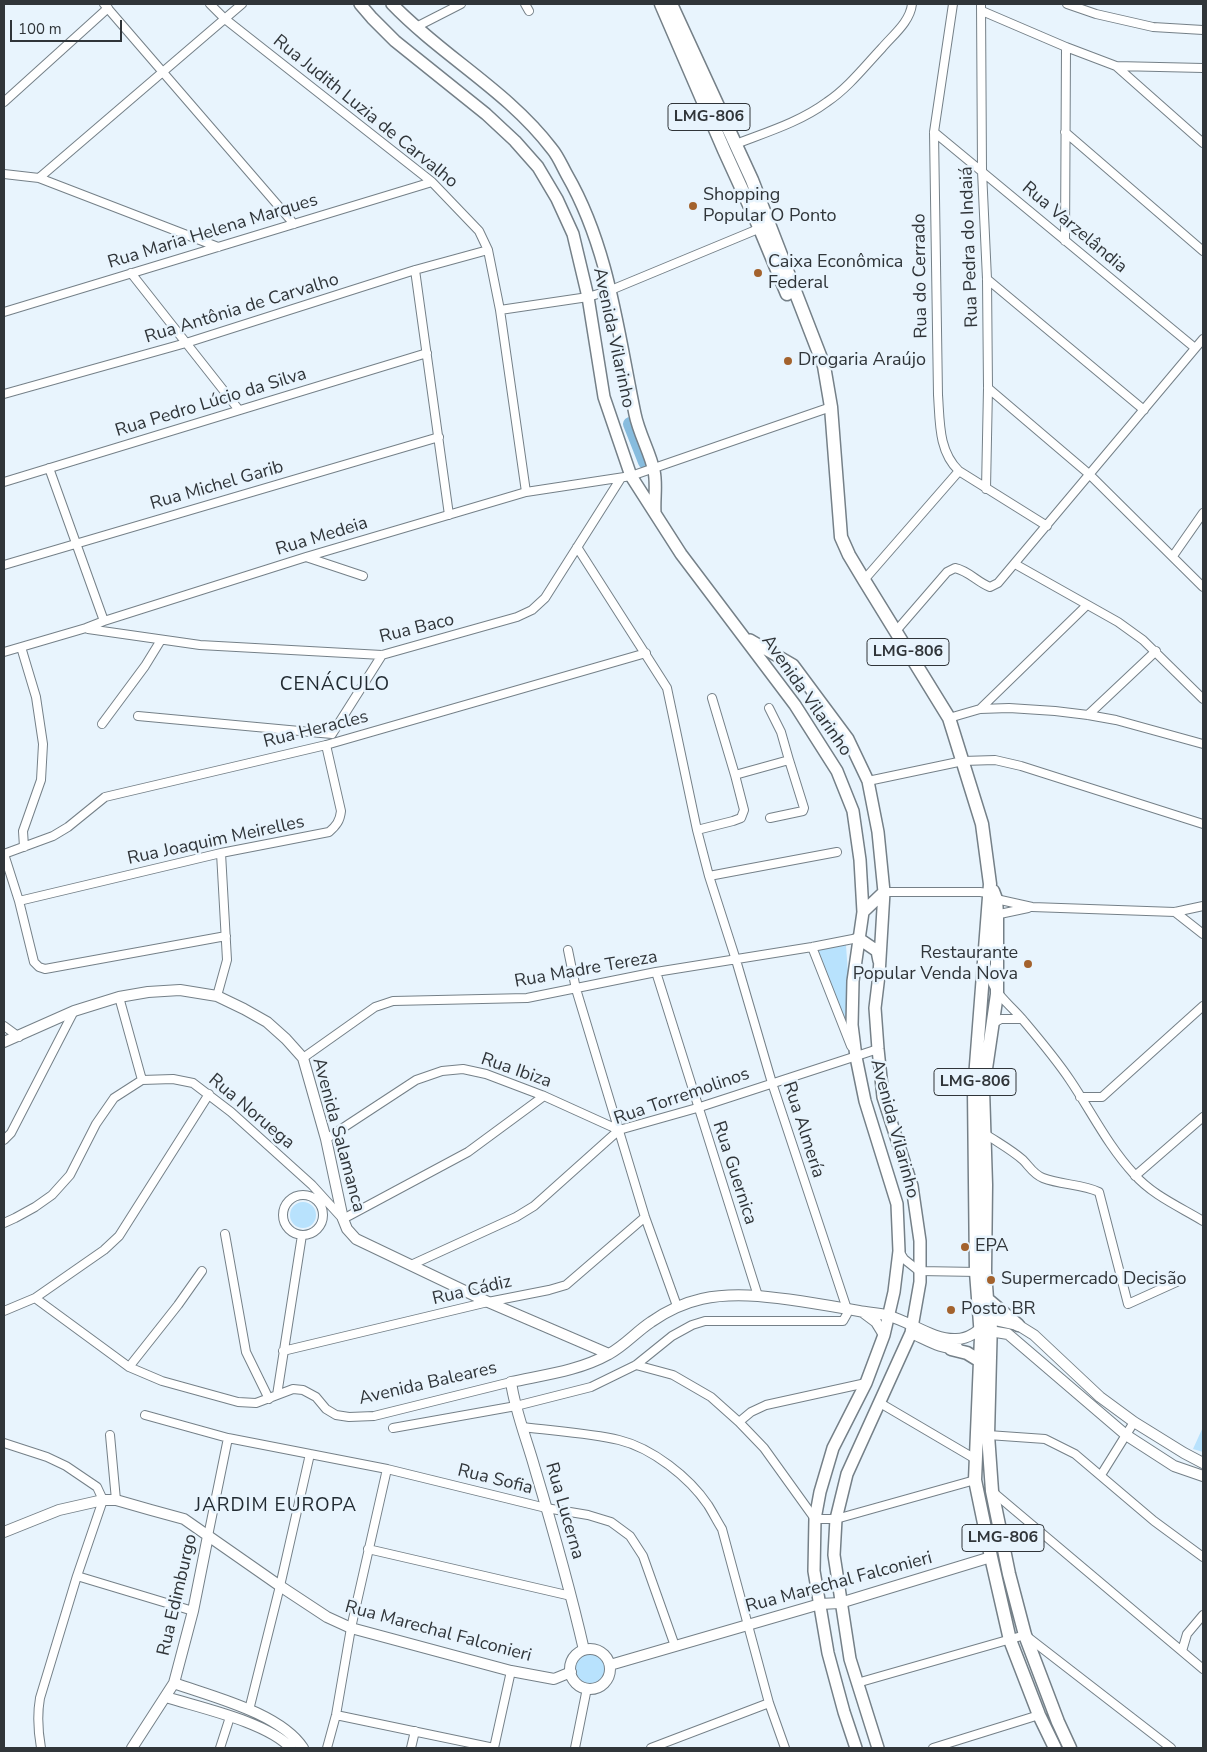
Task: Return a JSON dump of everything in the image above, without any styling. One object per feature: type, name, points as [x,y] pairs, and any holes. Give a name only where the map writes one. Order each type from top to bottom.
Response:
[{"type":"highway","name":"LMG-806","points":[[661,4],[724,150],[764,226]]},
{"type":"highway","name":"LMG-806","points":[[671,4],[752,180],[764,226],[816,368],[831,421],[841,537],[849,555],[949,718],[982,824],[991,892],[997,994],[983,1089],[986,1184],[981,1271],[987,1299],[988,1435],[992,1491],[1009,1574],[1025,1635],[1058,1722],[1070,1748]]},
{"type":"highway","name":"LMG-806","points":[[992,916],[983,954],[974,1091],[981,1271],[986,1329],[980,1361],[975,1480],[1010,1640],[1039,1715],[1055,1748]]},
{"type":"highway","points":[[987,1299],[1018,1325]]},
{"type":"highway","points":[[951,1349],[967,1353],[980,1361]]},
{"type":"main road","name":"Avenida Vilarinho","points":[[360,4],[395,41],[486,114],[515,141],[538,167],[557,199],[573,234],[588,298],[604,397],[626,477],[655,514],[681,554],[795,704],[837,771],[853,811],[860,860],[863,912],[853,981],[852,1025],[865,1101],[897,1204],[899,1251],[894,1292],[884,1335],[866,1383],[833,1448],[814,1519],[814,1571],[828,1653],[856,1748]]},
{"type":"main road","name":"Avenida Vilarinho","points":[[392,4],[416,27],[498,93],[525,118],[553,149],[576,191],[593,232],[611,290],[636,417],[655,474]]},
{"type":"main road","points":[[655,474],[655,514]]},
{"type":"main road","name":"Avenida Vilarinho","points":[[742,635],[793,665],[848,739],[868,781],[878,832],[884,892],[875,1008],[878,1049],[883,1097],[912,1186],[920,1240],[920,1282],[911,1329],[848,1474],[836,1520],[834,1555],[850,1659],[878,1748]]},
{"type":"main road","points":[[863,912],[884,892]]},
{"type":"main road","points":[[858,938],[878,952],[879,975]]},
{"type":"main road","points":[[828,1653],[842,1650],[850,1659]]},
{"type":"street","name":"Rua Judith Luzia de Carvalho","points":[[210,4],[225,19],[432,182],[479,231],[488,250],[500,310],[526,492]]},
{"type":"street","points":[[39,178],[242,4]]},
{"type":"street","points":[[416,27],[461,4]]},
{"type":"street","name":"Rua do Cerrado","points":[[953,4],[934,132],[938,395],[941,434],[946,455],[951,464],[959,471],[1047,526]]},
{"type":"street","points":[[1066,4],[1096,14],[1153,27],[1203,30]]},
{"type":"street","points":[[4,102],[106,6],[294,224]]},
{"type":"street","points":[[736,144],[802,118],[828,102],[848,84],[901,27],[911,7]]},
{"type":"street","points":[[982,8],[1066,47],[1116,66],[1203,68]]},
{"type":"street","name":"Rua Pedra do Indaiá","points":[[982,8],[982,171],[987,279],[988,388],[986,489]]},
{"type":"street","points":[[1066,47],[1066,241]]},
{"type":"street","points":[[1116,66],[1203,143]]},
{"type":"street","name":"Rua Varzelândia","points":[[934,132],[1195,348]]},
{"type":"street","points":[[1065,132],[1203,251]]},
{"type":"street","points":[[4,174],[39,178],[218,247]]},
{"type":"street","name":"Rua Maria Helena Marques","points":[[4,312],[432,182]]},
{"type":"street","points":[[500,310],[588,298],[764,226]]},
{"type":"street","name":"Rua Antônia de Carvalho","points":[[4,394],[186,343],[415,270],[488,250]]},
{"type":"street","points":[[415,270],[449,515]]},
{"type":"street","points":[[131,273],[239,410]]},
{"type":"street","points":[[987,279],[1144,410]]},
{"type":"street","points":[[896,631],[947,572],[955,568],[964,570],[982,584],[990,587],[998,583],[1203,339]]},
{"type":"street","name":"Rua Pedro Lúcio da Silva","points":[[4,482],[427,353]]},
{"type":"street","points":[[988,388],[1089,474],[1203,586]]},
{"type":"street","name":"Rua Medeia","points":[[4,652],[86,628],[306,557],[526,492],[655,474],[828,408]]},
{"type":"street","name":"Rua Michel Garib","points":[[4,565],[438,437]]},
{"type":"street","points":[[49,468],[104,621]]},
{"type":"street","points":[[864,580],[959,471]]},
{"type":"street","name":"Rua Baco","points":[[86,628],[200,645],[382,656],[517,617],[532,610],[545,598],[577,547],[626,477]]},
{"type":"street","points":[[1173,556],[1203,513]]},
{"type":"street","name":"Rua Almería","points":[[577,547],[667,688],[697,830],[709,876],[772,1083],[847,1309]]},
{"type":"street","points":[[306,557],[363,576]]},
{"type":"street","points":[[1015,564],[1118,622],[1156,651],[1203,699]]},
{"type":"street","points":[[980,709],[1087,605]]},
{"type":"street","points":[[102,724],[145,666],[161,640]]},
{"type":"street","points":[[21,647],[36,697],[43,744],[41,780],[23,831],[24,847]]},
{"type":"street","points":[[1088,715],[1156,651]]},
{"type":"street","name":"Rua Heracles","points":[[4,854],[53,836],[68,827],[105,797],[337,742],[646,653]]},
{"type":"street","points":[[332,734],[382,656]]},
{"type":"street","points":[[697,830],[733,821],[740,818],[744,810],[712,698]]},
{"type":"street","points":[[769,708],[781,732],[804,808],[801,812],[770,818]]},
{"type":"street","points":[[949,718],[980,709],[1009,708],[1088,715],[1116,720],[1203,744]]},
{"type":"street","points":[[138,716],[332,734]]},
{"type":"street","points":[[332,734],[337,742]]},
{"type":"street","name":"Rua Joaquim Meirelles","points":[[18,901],[222,853],[329,832],[340,819],[341,811],[326,744]]},
{"type":"street","points":[[735,775],[789,760]]},
{"type":"street","points":[[868,781],[963,761],[995,760],[1021,766],[1203,824]]},
{"type":"street","points":[[709,876],[837,852]]},
{"type":"street","points":[[217,996],[227,960],[222,853]]},
{"type":"street","points":[[4,854],[34,962],[39,967],[45,969],[226,936]]},
{"type":"street","points":[[884,892],[991,892],[1032,907]]},
{"type":"street","points":[[992,916],[1032,907],[1175,912],[1203,906]]},
{"type":"street","points":[[1175,912],[1203,934]]},
{"type":"street","name":"Rua Madre Tereza","points":[[304,1058],[375,1007],[393,1001],[527,998],[656,972],[812,948],[858,938]]},
{"type":"street","points":[[812,948],[856,1056]]},
{"type":"street","points":[[568,950],[576,988],[645,1217],[677,1306]]},
{"type":"street","points":[[983,954],[990,981],[997,994],[1022,1019],[1070,1080],[1110,1143],[1135,1176],[1155,1192],[1203,1221]]},
{"type":"street","name":"Rua Guernica","points":[[656,972],[697,1108],[758,1296]]},
{"type":"street","name":"Avenida Salamanca","points":[[4,1042],[19,1037],[74,1011],[119,997],[148,992],[180,990],[217,996],[267,1022],[304,1058],[326,1139],[343,1219],[347,1229],[356,1239],[488,1302],[609,1354]]},
{"type":"street","points":[[4,1223],[28,1211],[52,1195],[70,1175],[96,1124],[114,1098],[142,1080],[119,997]]},
{"type":"street","points":[[1080,1097],[1102,1097],[1203,1006]]},
{"type":"street","points":[[4,1140],[11,1133],[74,1011]]},
{"type":"street","points":[[992,1024],[1001,1019],[1022,1019]]},
{"type":"street","points":[[4,1026],[19,1037]]},
{"type":"street","name":"Rua Torremolinos","points":[[410,1265],[516,1217],[534,1206],[619,1130],[697,1108],[878,1049]]},
{"type":"street","name":"Rua Ibiza","points":[[326,1139],[416,1080],[442,1071],[464,1069],[486,1074],[544,1096],[619,1130]]},
{"type":"street","name":"Rua Noruega","points":[[142,1080],[173,1079],[193,1083],[209,1094],[312,1184],[343,1219]]},
{"type":"street","points":[[4,1312],[35,1298],[104,1250],[119,1236],[209,1094]]},
{"type":"street","points":[[324,1216],[343,1219],[468,1152],[544,1096]]},
{"type":"street","points":[[1135,1176],[1203,1117]]},
{"type":"street","points":[[984,1133],[1024,1161],[1028,1168],[1036,1175],[1044,1179],[1099,1192],[1128,1304],[1181,1280]]},
{"type":"street","points":[[310,1196],[312,1184]]},
{"type":"street","points":[[303,1194],[310,1196],[320,1203],[324,1216],[319,1228],[314,1232],[302,1235],[296,1234],[285,1224],[283,1211],[290,1199],[303,1194]]},
{"type":"street","name":"Rua Cádiz","points":[[283,1352],[566,1285],[645,1217]]},
{"type":"street","points":[[225,1234],[246,1352],[269,1399]]},
{"type":"street","points":[[277,1395],[302,1235]]},
{"type":"street","points":[[899,1251],[907,1262],[919,1271],[981,1271]]},
{"type":"street","points":[[129,1367],[202,1271]]},
{"type":"street","name":"Avenida Baleares","points":[[35,1298],[129,1367],[162,1381],[238,1402],[256,1403],[293,1389],[303,1390],[316,1397],[326,1409],[336,1415],[349,1417],[374,1416],[575,1368],[609,1354],[651,1322],[677,1306],[699,1298],[724,1295],[758,1296],[889,1316],[951,1349]]},
{"type":"street","name":"Avenida Baleares","points":[[393,1428],[516,1406],[591,1387],[636,1364],[672,1336],[692,1324],[705,1321],[843,1321],[847,1314],[847,1309]]},
{"type":"street","points":[[861,1311],[876,1322],[884,1335]]},
{"type":"street","points":[[951,1349],[970,1344],[986,1329],[1018,1325],[1034,1335],[1100,1397],[1134,1422],[1203,1463]]},
{"type":"street","name":"Avenida Baleares","points":[[911,1329],[955,1340],[986,1329]]},
{"type":"street","points":[[986,1329],[1008,1334],[1126,1435],[1174,1466],[1203,1476]]},
{"type":"street","points":[[636,1364],[673,1375],[711,1397],[764,1448],[814,1519],[836,1520],[975,1480]]},
{"type":"street","name":"Rua Lucerna","points":[[511,1382],[516,1406],[571,1596],[584,1650]]},
{"type":"street","points":[[739,1422],[751,1412],[766,1405],[866,1383]]},
{"type":"street","points":[[880,1404],[977,1460]]},
{"type":"street","points":[[144,1415],[228,1438]]},
{"type":"street","points":[[1101,1475],[1134,1422]]},
{"type":"street","points":[[523,1427],[620,1440],[662,1460],[690,1483],[708,1505],[722,1529],[769,1703],[784,1748]]},
{"type":"street","points":[[110,1435],[116,1500]]},
{"type":"street","points":[[988,1435],[1044,1439],[1076,1454],[1154,1521],[1203,1557]]},
{"type":"street","name":"Rua Sofia","points":[[228,1438],[387,1469],[546,1508],[588,1515],[611,1522],[630,1536],[643,1556],[675,1646]]},
{"type":"street","name":"Rua Edimburgo","points":[[132,1748],[174,1683],[192,1611],[228,1438]]},
{"type":"street","points":[[4,1443],[47,1457],[66,1466],[96,1487],[103,1500],[77,1576],[40,1698],[38,1730],[41,1748]]},
{"type":"street","points":[[249,1710],[310,1454]]},
{"type":"street","points":[[320,1748],[328,1746],[336,1714],[350,1628],[387,1469]]},
{"type":"street","points":[[992,1491],[1203,1669]]},
{"type":"street","name":"Rua Marechal Falconieri","points":[[4,1533],[59,1510],[103,1500],[116,1500],[184,1519],[280,1586],[327,1616],[350,1628],[511,1671],[554,1679],[571,1672]]},
{"type":"street","points":[[368,1549],[571,1596]]},
{"type":"street","name":"Rua Marechal Falconieri","points":[[610,1665],[820,1604],[840,1602],[991,1557]]},
{"type":"street","points":[[77,1576],[192,1611]]},
{"type":"street","points":[[1182,1651],[1188,1634],[1203,1615]]},
{"type":"street","points":[[857,1683],[1025,1635],[1171,1748]]},
{"type":"street","points":[[584,1650],[597,1650],[603,1654],[610,1665],[608,1677],[605,1683],[600,1686],[587,1688],[576,1682],[571,1672],[571,1664],[574,1657],[584,1650]]},
{"type":"street","points":[[336,1714],[494,1748],[511,1671]]},
{"type":"street","points":[[174,1683],[249,1710],[277,1723],[297,1739],[303,1748]]},
{"type":"street","points":[[575,1748],[587,1688]]},
{"type":"street","points":[[166,1697],[230,1717],[272,1733],[290,1748]]},
{"type":"street","points":[[651,1748],[769,1703]]},
{"type":"street","points":[[933,1748],[1039,1715]]},
{"type":"street","points":[[220,1748],[230,1717]]},
{"type":"street","points":[[411,1748],[415,1731]]},
{"type":"shaded area","points":[[846,945],[853,1046],[815,949]]},
{"type":"shaded area","points":[[303,1202],[312,1206],[316,1215],[312,1224],[303,1228],[294,1224],[290,1215],[294,1206]]},
{"type":"shaded area","points":[[1203,1427],[1203,1452],[1193,1449]]},
{"type":"shaded area","points":[[591,1651],[602,1655],[607,1662],[608,1670],[600,1684],[593,1687],[585,1686],[578,1680],[574,1669],[576,1658],[574,1657],[581,1652]]},
{"type":"waterway","points":[[630,424],[645,462]]},
{"type":"place","name":"Shopping Popular O Ponto","points":[[693,206]]},
{"type":"place","name":"Caixa Econômica Federal","points":[[758,273]]},
{"type":"place","name":"Drogaria Araújo","points":[[788,361]]},
{"type":"place","name":"Restaurante Popular Venda Nova","points":[[1028,964]]},
{"type":"place","name":"EPA","points":[[965,1247]]},
{"type":"place","name":"Supermercado Decisão","points":[[991,1280]]},
{"type":"place","name":"Posto BR","points":[[951,1310]]},
{"type":"district","name":"CENÁCULO","points":[[335,685]]},
{"type":"district","name":"JARDIM EUROPA","points":[[276,1506]]}]
